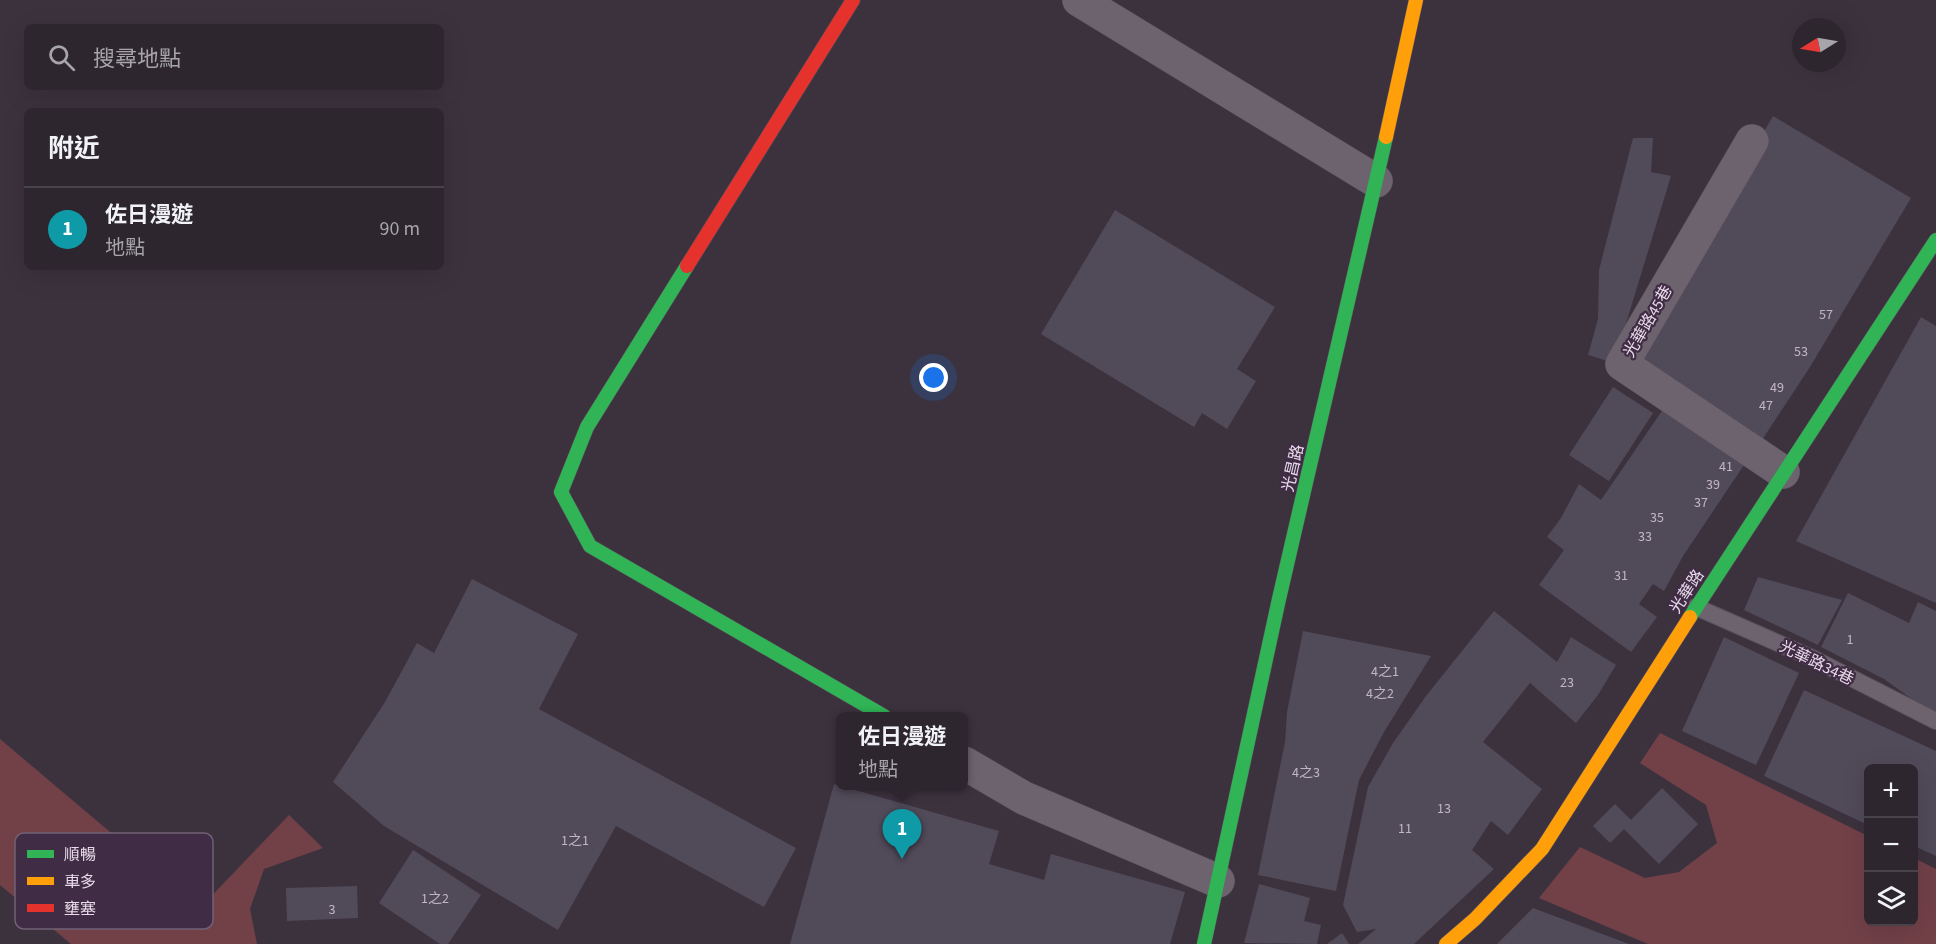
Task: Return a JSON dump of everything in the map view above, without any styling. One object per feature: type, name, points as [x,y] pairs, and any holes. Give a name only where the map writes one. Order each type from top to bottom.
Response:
[{"type":"street","points":[[853,0],[587,427],[561,492],[590,546],[875,712]]},
{"type":"street","points":[[1079,0],[1376,181]]},
{"type":"street","name":"光昌路","points":[[1204,944],[1279,600],[1416,0]]},
{"type":"street","name":"光華路45巷","points":[[1752,141],[1622,364],[1783,472]]},
{"type":"street","name":"光華路","points":[[1446,944],[1475,919],[1542,849],[1783,472],[1936,240]]},
{"type":"street","points":[[968,766],[1024,798],[1218,881]]},
{"type":"lane","name":"光華路34巷","points":[[1696,607],[1812,658],[1936,721]]},
{"type":"shaded area","points":[[1660,733],[1864,834],[1864,926],[1918,926],[1918,860],[1936,869],[1936,944],[1648,944],[1539,898],[1580,847],[1645,878],[1679,872],[1717,843],[1706,805],[1640,763]]},
{"type":"shaded area","points":[[0,739],[111,833],[15,833],[15,897],[0,885]]},
{"type":"shaded area","points":[[289,815],[323,848],[264,869],[250,909],[257,944],[71,944],[53,929],[213,929],[213,894]]},
{"type":"building","points":[[1773,116],[1911,198],[1810,367],[1760,443],[1632,359]]},
{"type":"building","points":[[1633,138],[1653,138],[1651,172],[1671,176],[1614,363],[1588,355],[1598,319],[1599,270]]},
{"type":"building","points":[[1115,210],[1275,307],[1237,369],[1256,381],[1227,429],[1202,413],[1194,427],[1041,334]]},
{"type":"building","points":[[1921,317],[1936,326],[1936,603],[1796,541]]},
{"type":"building","points":[[1613,387],[1653,413],[1609,481],[1569,455]]},
{"type":"building","points":[[1666,405],[1748,459],[1683,556],[1664,591],[1653,584],[1639,604],[1657,617],[1631,652],[1539,585],[1564,550],[1547,537],[1561,518],[1579,484],[1601,500]]},
{"type":"building","points":[[1758,577],[1842,600],[1818,645],[1744,610]]},
{"type":"building","points":[[472,579],[578,634],[539,709],[796,848],[764,907],[616,826],[558,930],[384,826],[333,782],[385,702],[417,643],[434,653]]},
{"type":"building","points":[[1848,593],[1909,623],[1918,602],[1936,611],[1936,713],[1923,707],[1884,679],[1821,647]]},
{"type":"building","points":[[1494,611],[1557,662],[1571,637],[1616,665],[1598,695],[1576,723],[1530,683],[1483,742],[1542,789],[1508,835],[1491,821],[1472,850],[1494,869],[1414,944],[1358,944],[1376,929],[1357,932],[1343,905],[1368,787],[1393,743],[1426,696]]},
{"type":"building","points":[[1303,631],[1431,656],[1384,732],[1359,780],[1336,891],[1258,875],[1285,742],[1287,712]]},
{"type":"building","points":[[1724,637],[1799,673],[1756,765],[1682,731]]},
{"type":"building","points":[[1804,690],[1936,751],[1936,856],[1918,848],[1918,764],[1864,764],[1864,823],[1764,776]]},
{"type":"building","points":[[834,784],[836,790],[855,790],[999,831],[989,864],[1044,880],[1051,854],[1185,892],[1170,944],[790,944]]},
{"type":"building","points":[[1662,788],[1698,824],[1659,864],[1624,829],[1610,843],[1593,826],[1615,804],[1631,820]]},
{"type":"building","points":[[413,850],[481,895],[448,944],[440,944],[379,903]]},
{"type":"building","points":[[1259,884],[1310,898],[1304,921],[1321,925],[1317,944],[1244,943]]},
{"type":"building","points":[[357,886],[358,918],[287,921],[286,888]]},
{"type":"building","points":[[1533,908],[1629,944],[1497,944]]},
{"type":"building","points":[[1342,933],[1349,944],[1327,944]]},
{"type":"traffic: fast","points":[[1204,944],[1279,599],[1386,137]]},
{"type":"traffic: fast","points":[[1690,617],[1936,240]]},
{"type":"traffic: fast","points":[[687,266],[587,427],[561,492],[590,546],[877,712]]},
{"type":"traffic: slow","points":[[1386,137],[1416,0]]},
{"type":"traffic: slow","points":[[1446,944],[1475,919],[1542,849],[1690,617]]},
{"type":"traffic: jam","points":[[687,266],[853,0]]},
{"type":"place","name":"佐日漫遊","points":[[902,859]]}]
